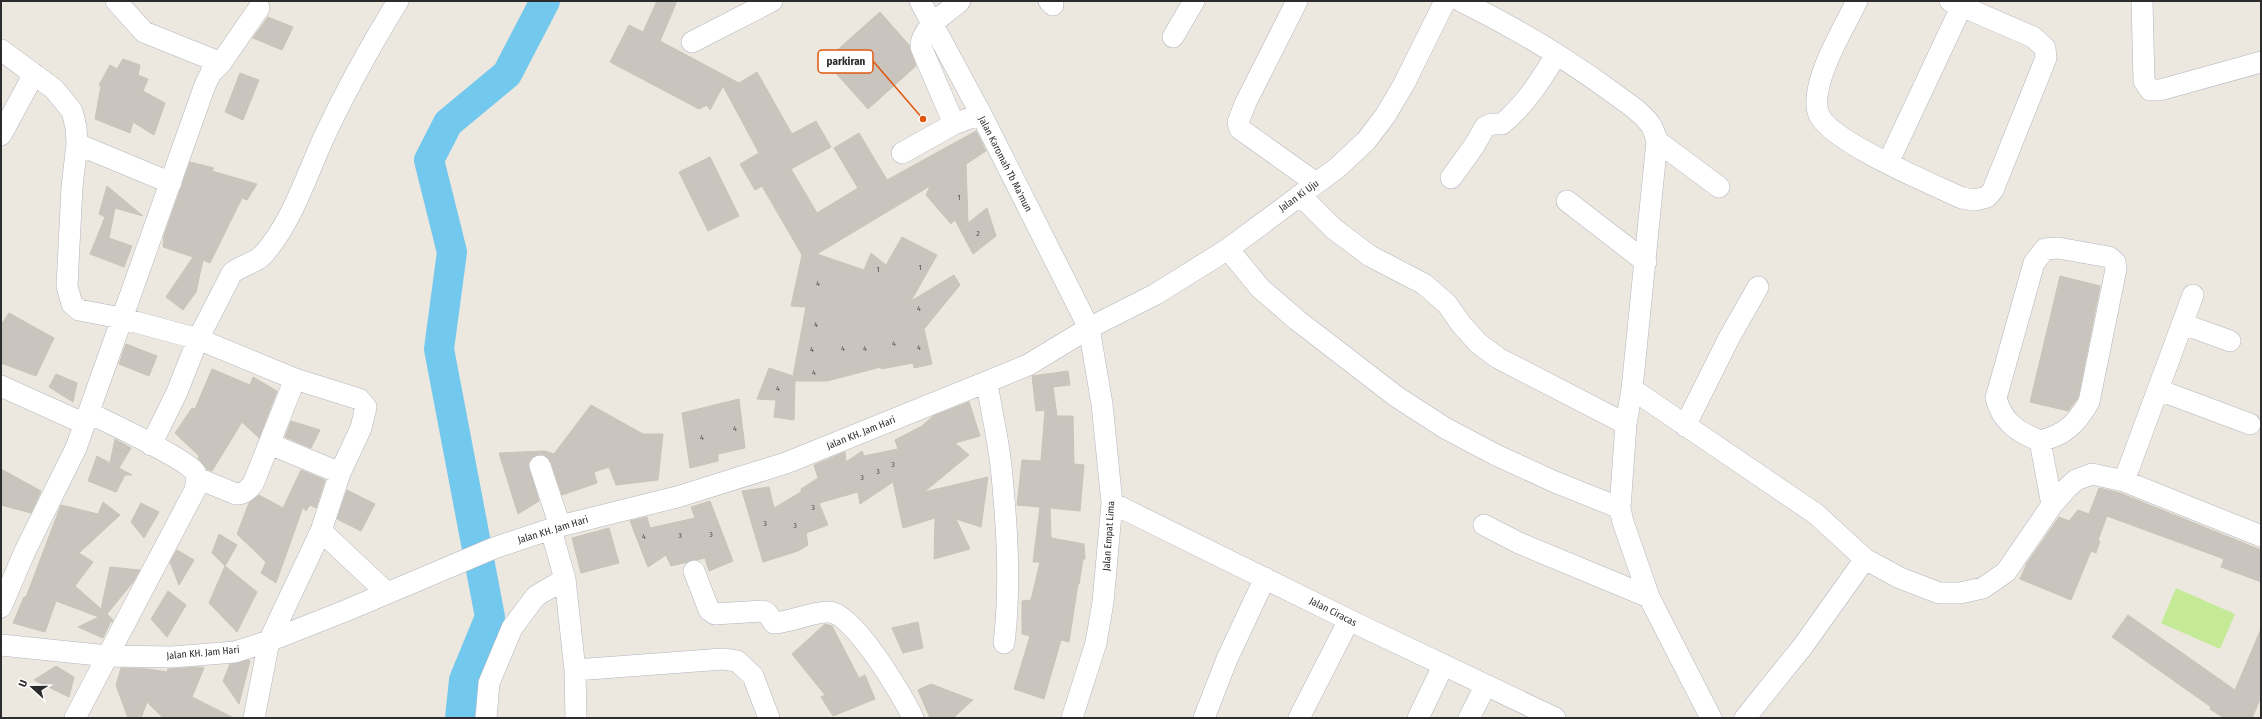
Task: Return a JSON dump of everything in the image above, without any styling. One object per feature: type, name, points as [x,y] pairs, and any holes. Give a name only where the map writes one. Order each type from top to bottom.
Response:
[{"type":"street","points":[[116,1],[144,32],[221,63]]},
{"type":"street","points":[[151,445],[177,392],[198,339],[232,274],[240,267],[261,257],[278,236],[341,100],[371,45],[398,1]]},
{"type":"street","points":[[692,42],[772,1]]},
{"type":"street","name":"Jalan Karomah Tb Ma'mun","points":[[920,1],[981,114],[1089,328]]},
{"type":"street","points":[[954,124],[922,47],[921,38],[960,1]]},
{"type":"street","points":[[1173,37],[1194,1]]},
{"type":"street","points":[[1298,1],[1246,102],[1238,122],[1240,129],[1316,183]]},
{"type":"street","name":"Jalan Ki Uju","points":[[1089,328],[1156,294],[1228,249],[1337,168],[1366,141],[1385,116],[1404,84],[1445,1]]},
{"type":"street","points":[[1461,1],[1490,15],[1584,72],[1636,110],[1650,124],[1657,141],[1652,178],[1646,262],[1632,389],[1626,424],[1620,508],[1633,554],[1649,597],[1711,718]]},
{"type":"street","points":[[1857,1],[1824,70],[1818,93],[1818,112],[1835,133],[1888,163],[1962,198],[1975,200],[1988,197],[1993,190],[2046,58],[2045,48],[2033,37],[1959,3],[1888,163]]},
{"type":"street","points":[[2142,1],[2144,81],[2150,90],[2160,90],[2261,62]]},
{"type":"street","points":[[1,607],[25,551],[76,448],[205,85],[211,73],[221,63],[259,8]]},
{"type":"street","points":[[1,50],[54,88],[72,111],[76,127],[77,144],[72,186],[67,286],[72,304],[79,310],[121,318],[198,339],[296,379],[359,399],[366,407],[360,428],[340,473],[321,531],[269,641],[254,718]]},
{"type":"street","points":[[1451,178],[1474,146],[1484,127],[1492,124],[1502,124],[1513,114],[1535,88],[1556,55]]},
{"type":"street","points":[[1,135],[34,74]]},
{"type":"street","points":[[902,152],[954,124],[981,114]]},
{"type":"street","points":[[1657,141],[1719,187]]},
{"type":"street","points":[[77,144],[171,183]]},
{"type":"street","points":[[1300,195],[1334,229],[1370,256],[1424,284],[1447,304],[1461,324],[1492,354],[1626,424]]},
{"type":"street","points":[[1567,202],[1646,262]]},
{"type":"street","points":[[2058,248],[2109,257],[2115,262],[2116,269],[2089,402],[2078,420],[2066,431],[2053,438],[2040,441],[2014,428],[2004,419],[1996,398],[2034,263],[2045,249],[2058,248]]},
{"type":"street","points":[[1228,249],[1260,288],[1297,320],[1397,397],[1445,428],[1496,455],[1554,482],[1620,508]]},
{"type":"street","points":[[1685,426],[1729,338],[1758,287]]},
{"type":"street","points":[[2124,481],[2184,324],[2193,295]]},
{"type":"street","points":[[2184,324],[2230,341]]},
{"type":"street","name":"Jalan KH. Jam Hari","points":[[1,645],[108,656],[172,657],[235,652],[269,641],[494,548],[556,528],[677,497],[756,473],[1028,365],[1089,328]]},
{"type":"street","name":"Jalan Empat Lima","points":[[1079,716],[1096,643],[1102,609],[1112,503],[1102,404],[1089,328]]},
{"type":"street","points":[[197,478],[228,492],[243,494],[253,484],[296,379]]},
{"type":"street","points":[[987,382],[1001,466],[1008,565],[1009,603],[1004,643]]},
{"type":"street","points":[[1,386],[87,418],[151,445],[195,470],[197,478],[195,490],[75,718]]},
{"type":"street","points":[[1632,389],[1816,514],[1865,559],[1900,578],[1939,593],[1960,593],[1983,588],[2006,572],[2052,506],[2076,480],[2092,474],[2124,481],[2261,536]]},
{"type":"street","points":[[2158,390],[2250,424]]},
{"type":"street","points":[[2040,441],[2052,506]]},
{"type":"street","points":[[270,444],[340,473]]},
{"type":"street","points":[[540,466],[556,528],[565,579],[575,670],[576,718]]},
{"type":"street","name":"Jalan Ciracas","points":[[1112,503],[1443,666],[1555,718]]},
{"type":"street","points":[[1484,525],[1518,543],[1649,597]]},
{"type":"street","points":[[321,531],[392,591]]},
{"type":"street","points":[[1745,718],[1803,646],[1865,559]]},
{"type":"street","points":[[694,571],[709,610],[715,614],[763,611],[774,623],[829,612],[844,618],[863,638],[913,718]]},
{"type":"street","points":[[1204,718],[1227,659],[1265,578]]},
{"type":"street","points":[[486,718],[489,683],[512,628],[536,596],[565,579]]},
{"type":"street","points":[[1299,718],[1349,620]]},
{"type":"street","points":[[575,670],[723,659],[737,661],[753,676],[769,718]]},
{"type":"street","points":[[1418,718],[1443,666]]},
{"type":"street","points":[[1469,718],[1486,685]]},
{"type":"green space","points":[[2176,588],[2235,614],[2220,649],[2161,623]]},
{"type":"building","points":[[657,1],[677,1],[660,41],[739,83],[757,72],[792,134],[816,121],[831,147],[791,169],[817,213],[858,188],[834,148],[859,133],[887,180],[976,131],[986,151],[966,164],[968,223],[987,208],[996,236],[973,254],[955,220],[951,224],[926,195],[930,186],[817,254],[864,270],[871,253],[886,265],[902,237],[937,255],[911,301],[954,275],[960,285],[924,329],[932,364],[914,368],[913,363],[881,369],[881,367],[827,381],[795,381],[794,420],[774,417],[776,400],[757,399],[769,368],[793,376],[806,307],[791,306],[802,255],[762,186],[755,190],[740,164],[759,153],[723,86],[710,110],[707,105],[699,109],[610,62],[629,25],[643,32]]},
{"type":"building","points":[[880,12],[909,45],[916,66],[868,109],[825,61]]},
{"type":"building","points":[[268,17],[293,27],[282,50],[253,38]]},
{"type":"building","points":[[123,59],[140,65],[138,75],[148,79],[143,91],[165,103],[154,135],[133,122],[130,133],[95,119],[101,86],[99,85],[110,65],[117,69]]},
{"type":"building","points":[[240,73],[259,80],[243,120],[225,112]]},
{"type":"building","points":[[710,157],[739,216],[708,231],[679,172]]},
{"type":"building","points":[[190,162],[214,168],[212,171],[257,184],[247,200],[242,198],[210,263],[203,260],[196,292],[183,310],[166,297],[193,257],[163,247],[164,236]]},
{"type":"building","points":[[107,186],[143,216],[115,208],[109,238],[132,246],[124,267],[90,254],[105,217],[99,214]]},
{"type":"building","points":[[2060,276],[2100,286],[2078,398],[2068,411],[2030,402]]},
{"type":"building","points":[[9,313],[54,338],[36,376],[1,363],[1,325]]},
{"type":"building","points":[[126,344],[157,356],[149,376],[119,364]]},
{"type":"building","points":[[212,369],[250,385],[253,377],[277,391],[259,438],[242,422],[212,471],[207,469],[198,458],[199,456],[175,433],[192,408],[195,409]]},
{"type":"building","points":[[1068,371],[1070,385],[1053,387],[1057,416],[1073,416],[1074,464],[1084,465],[1080,511],[1050,508],[1051,538],[1084,544],[1085,559],[1083,559],[1078,584],[1069,642],[1061,640],[1044,699],[1014,689],[1030,636],[1022,634],[1022,601],[1031,600],[1040,562],[1033,562],[1040,507],[1017,505],[1022,460],[1041,461],[1045,410],[1036,411],[1032,376]]},
{"type":"building","points":[[56,374],[77,383],[73,402],[49,387]]},
{"type":"building","points":[[739,399],[745,448],[718,454],[718,461],[690,468],[682,413]]},
{"type":"building","points":[[969,402],[980,436],[955,443],[969,455],[924,492],[988,477],[981,527],[956,519],[970,549],[934,559],[935,518],[903,528],[893,482],[860,504],[858,492],[819,503],[828,525],[806,533],[808,545],[798,551],[763,562],[742,491],[769,487],[774,508],[801,492],[801,489],[818,478],[814,465],[845,452],[846,462],[862,451],[864,456],[898,449],[895,440],[922,426],[933,416]]},
{"type":"building","points":[[591,405],[643,434],[663,434],[658,480],[616,485],[609,467],[594,472],[597,483],[562,495],[551,462],[543,454],[537,455],[531,458],[528,464],[539,501],[518,514],[499,453],[545,451],[554,454]]},
{"type":"building","points":[[291,421],[320,430],[311,448],[285,437]]},
{"type":"building","points":[[115,439],[131,448],[119,468],[132,475],[125,475],[116,492],[88,481],[97,456],[110,463]]},
{"type":"building","points":[[1,469],[41,491],[31,513],[1,505]]},
{"type":"building","points":[[301,470],[325,480],[316,508],[310,505],[306,511],[303,507],[276,583],[261,573],[266,562],[237,534],[249,503],[259,495],[283,508]]},
{"type":"building","points":[[2099,488],[2120,493],[2261,550],[2261,582],[2221,567],[2224,559],[2107,516],[2098,540],[2100,541],[2096,553],[2091,551],[2071,600],[2020,579],[2027,563],[2059,517],[2069,521],[2078,510],[2089,514]]},
{"type":"building","points":[[347,490],[375,504],[361,531],[337,519]]},
{"type":"building","points":[[710,501],[733,561],[709,571],[705,558],[671,566],[666,555],[648,567],[630,521],[647,517],[650,528],[695,518],[691,507]]},
{"type":"building","points":[[103,502],[120,515],[79,553],[93,562],[75,586],[101,609],[110,567],[140,570],[133,582],[107,614],[113,620],[112,622],[102,620],[110,623],[103,638],[78,627],[99,617],[56,601],[45,632],[13,623],[24,597],[26,597],[61,505],[98,514]]},
{"type":"building","points":[[141,503],[159,512],[144,538],[131,522]]},
{"type":"building","points":[[609,528],[619,563],[581,573],[572,538]]},
{"type":"building","points":[[219,534],[237,545],[225,566],[212,553]]},
{"type":"building","points":[[177,550],[194,560],[179,585],[170,562]]},
{"type":"building","points":[[225,566],[257,592],[237,632],[209,603]]},
{"type":"building","points":[[168,591],[186,605],[167,637],[151,619]]},
{"type":"building","points":[[2128,615],[2235,690],[2261,629],[2261,697],[2252,718],[2224,718],[2210,709],[2211,707],[2112,637]]},
{"type":"building","points":[[918,622],[923,648],[903,653],[892,628]]},
{"type":"building","points":[[825,624],[832,626],[859,678],[865,675],[875,699],[833,716],[821,697],[825,695],[792,654]]},
{"type":"building","points":[[248,660],[250,661],[239,704],[223,681],[230,664]]},
{"type":"building","points":[[56,666],[74,677],[69,697],[34,680]]},
{"type":"building","points":[[121,668],[148,669],[167,672],[168,669],[204,668],[192,697],[234,718],[163,718],[147,702],[141,718],[128,718],[116,685]]},
{"type":"building","points":[[931,684],[973,700],[953,718],[930,718],[918,690]]},
{"type":"waterway","points":[[460,718],[464,680],[490,617],[439,349],[452,252],[429,160],[448,123],[507,74],[545,1]]},
{"type":"place","name":"parkiran","points":[[923,119]]}]
